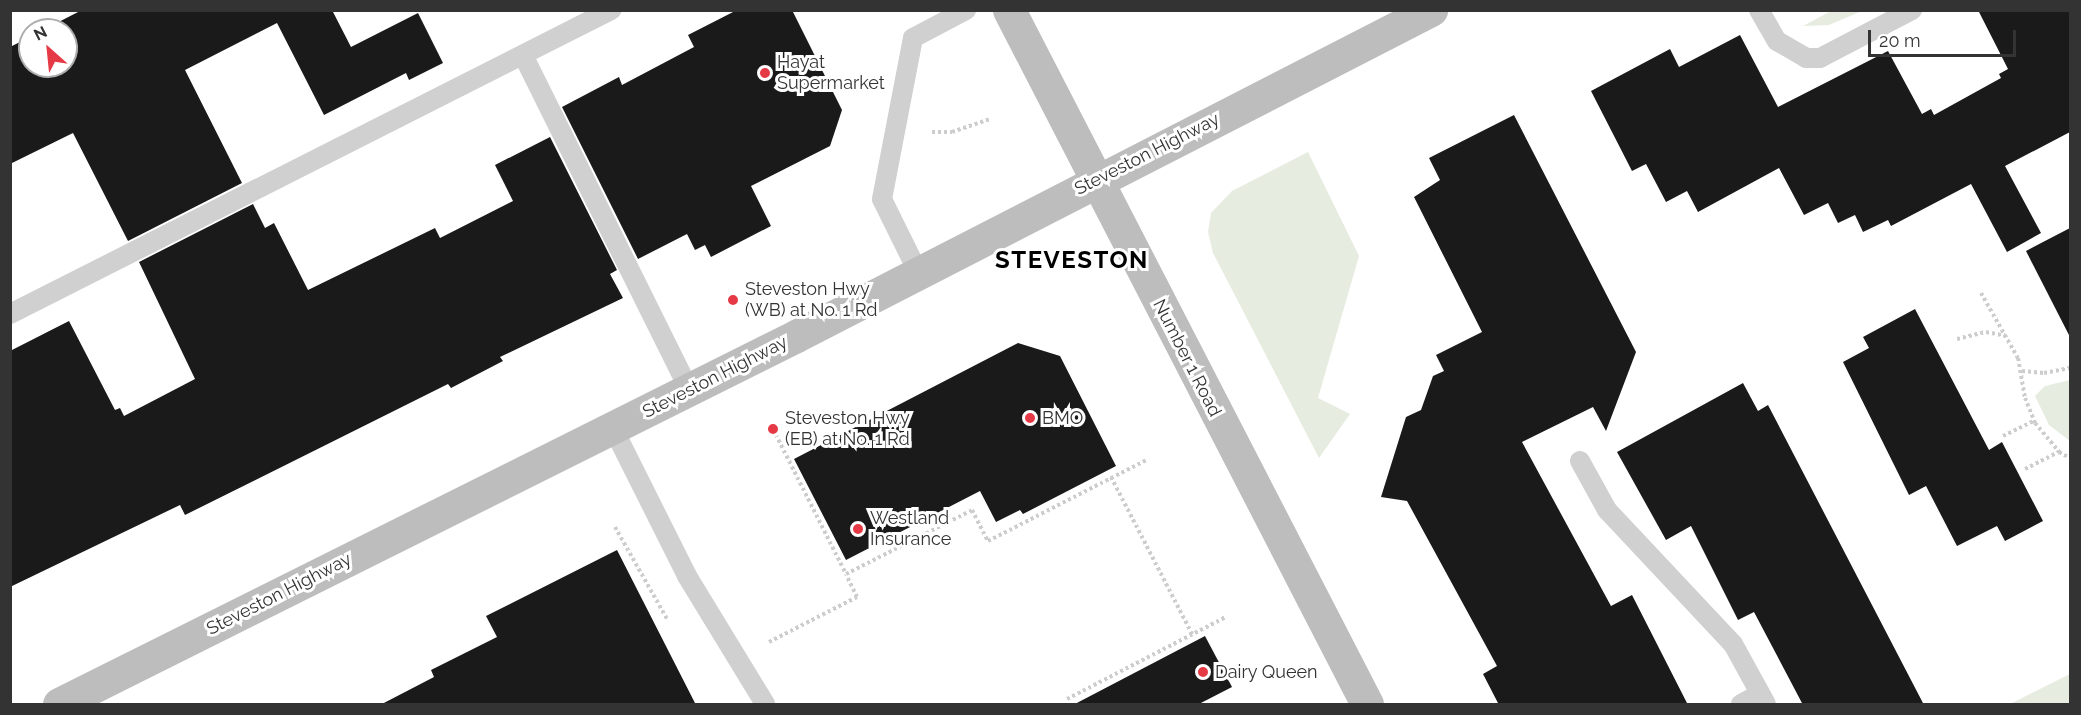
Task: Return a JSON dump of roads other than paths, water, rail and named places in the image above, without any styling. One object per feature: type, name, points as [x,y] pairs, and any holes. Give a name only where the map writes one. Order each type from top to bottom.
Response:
[{"type":"street","name":"Number 1 Road","points":[[1009,10],[1368,705]]},
{"type":"street","name":"Steveston Highway","points":[[59,705],[613,429],[1431,10]]},
{"type":"lane","points":[[10,314],[611,10]]},
{"type":"lane","points":[[918,272],[882,200],[913,38],[966,10]]},
{"type":"lane","points":[[1760,10],[1776,41],[1806,58],[1820,58],[1912,10]]},
{"type":"lane","points":[[523,55],[689,389]]},
{"type":"lane","points":[[613,429],[687,576],[765,705]]},
{"type":"lane","points":[[1580,461],[1607,510],[1733,644],[1763,700],[1741,705]]},
{"type":"place","name":"Hayat Supermarket","points":[[765,73]]},
{"type":"place","name":"Steveston Hwy (WB) at No. 1 Rd","points":[[733,300]]},
{"type":"place","name":"BMO","points":[[1030,418]]},
{"type":"place","name":"Steveston Hwy (EB) at No. 1 Rd","points":[[773,429]]},
{"type":"place","name":"Westland Insurance","points":[[858,529]]},
{"type":"place","name":"Dairy Queen","points":[[1203,672]]},
{"type":"district","name":"STEVESTON","points":[[1072,260]]}]
